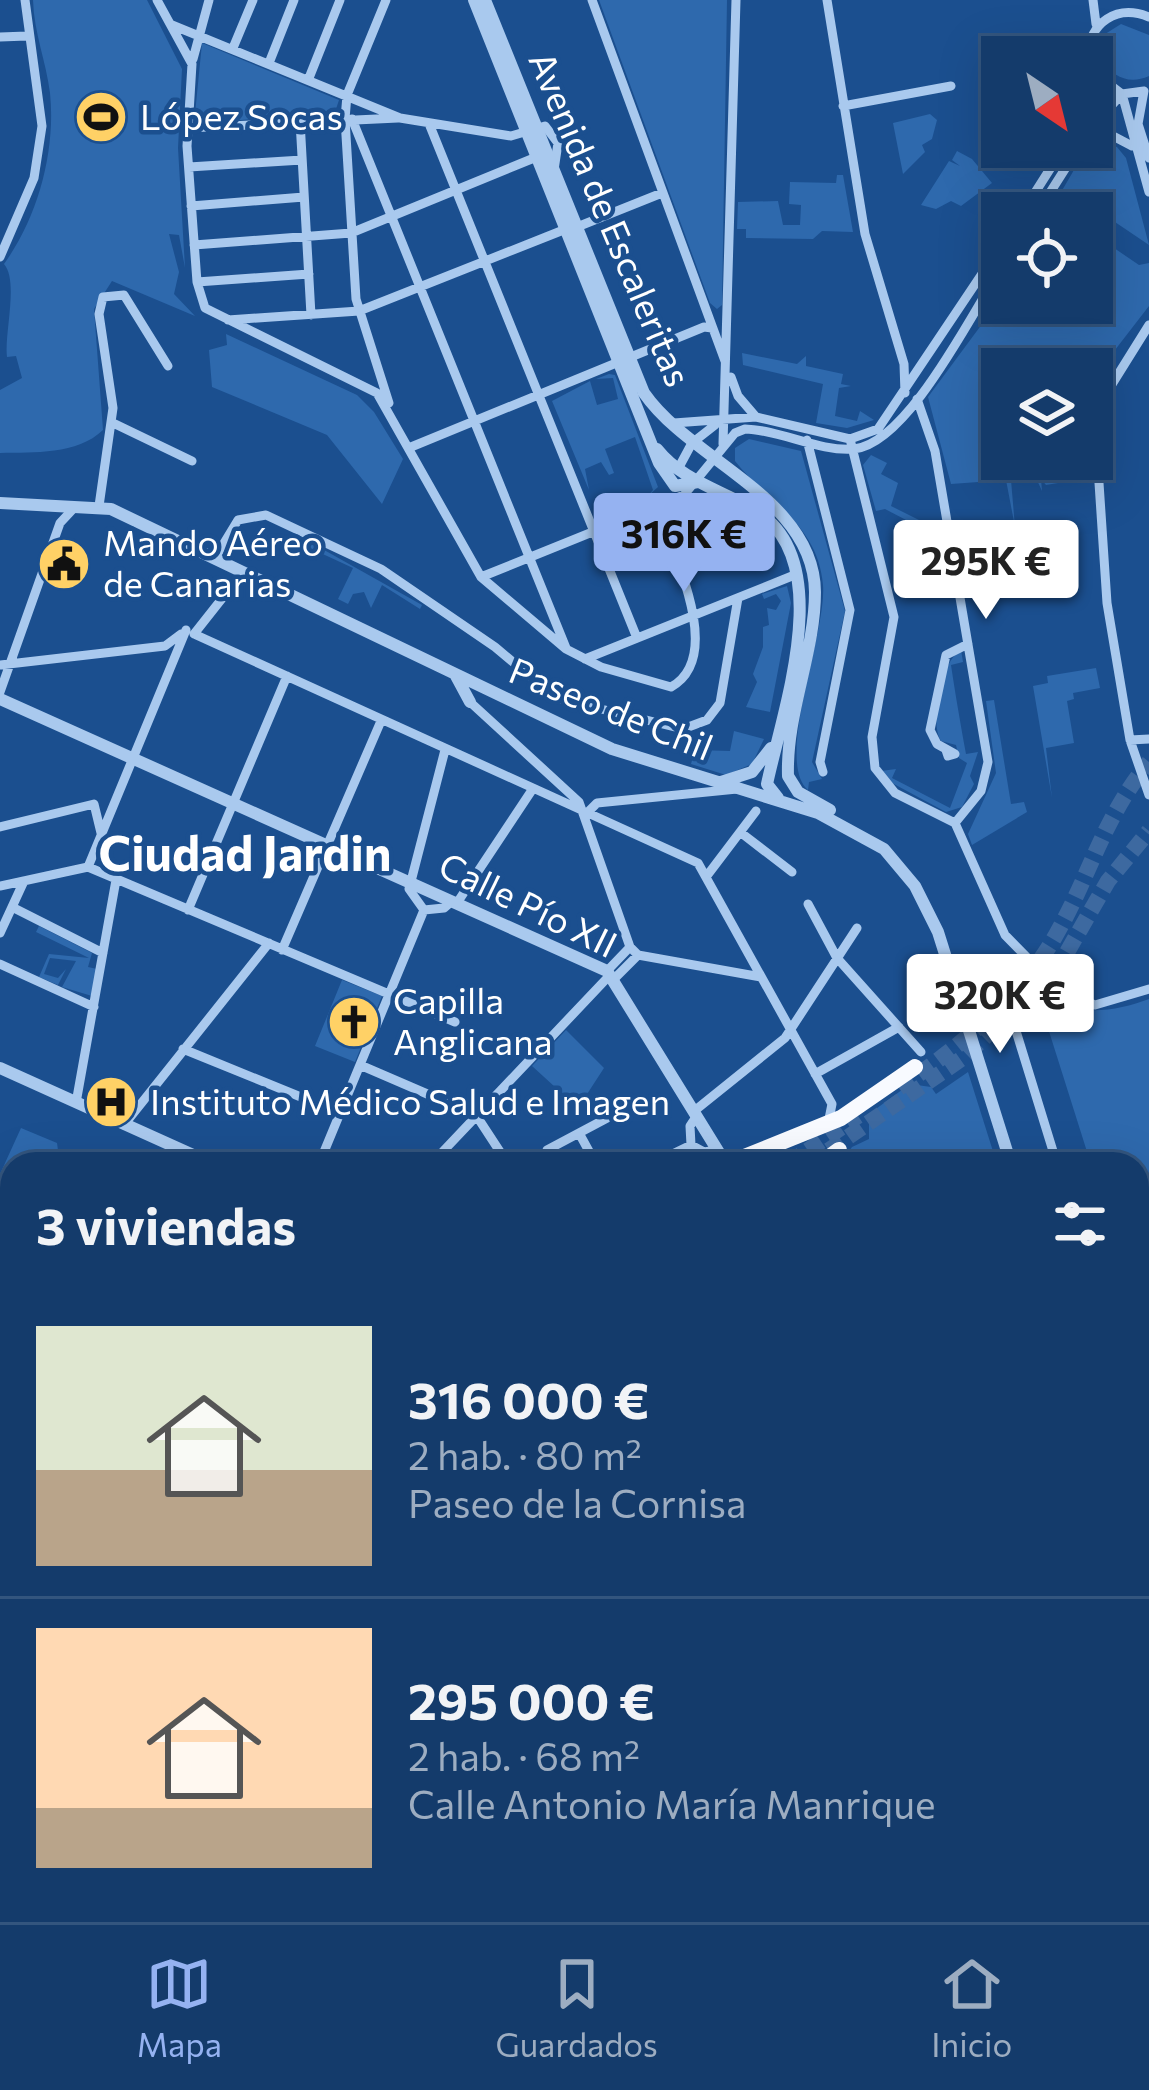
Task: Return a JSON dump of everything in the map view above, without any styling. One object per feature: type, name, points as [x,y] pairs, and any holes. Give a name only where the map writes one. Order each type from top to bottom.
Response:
[{"type":"highway","points":[[742,1152],[854,1111],[918,1059]]},
{"type":"highway","points":[[832,1104],[854,1111]]},
{"type":"street","points":[[0,257],[23,212],[41,140],[42,96],[27,36],[26,0]]},
{"type":"street","points":[[157,0],[192,64]]},
{"type":"street","points":[[233,48],[253,0]]},
{"type":"street","points":[[269,63],[294,0]]},
{"type":"street","points":[[309,78],[340,0]]},
{"type":"street","points":[[386,0],[347,94],[351,233],[359,311],[380,364],[390,409],[411,448],[481,577],[566,649],[671,687],[692,664],[696,615],[658,504]]},
{"type":"street","name":"Avenida de Escaleritas","points":[[474,0],[544,154],[625,360],[650,438],[675,486],[698,482]]},
{"type":"street","name":"Avenida de Escaleritas","points":[[485,0],[528,124]]},
{"type":"street","points":[[592,0],[738,396],[756,417]]},
{"type":"street","points":[[718,454],[728,367],[736,0]]},
{"type":"street","points":[[827,0],[865,234],[901,356],[907,382],[904,398]]},
{"type":"street","points":[[1093,0],[1093,36]]},
{"type":"street","points":[[207,1],[196,35],[187,128],[197,282],[205,308],[364,384],[390,409]]},
{"type":"street","points":[[1114,1],[1126,11],[1149,16]]},
{"type":"street","points":[[1094,30],[1126,11]]},
{"type":"street","points":[[171,25],[400,118],[511,136],[528,124],[550,129],[544,154],[550,173]]},
{"type":"street","points":[[0,37],[27,36]]},
{"type":"street","points":[[843,106],[951,86]]},
{"type":"street","points":[[1113,90],[1122,94],[1147,89],[1138,124],[1149,158]]},
{"type":"street","points":[[1113,104],[1122,94]]},
{"type":"street","points":[[1122,94],[1149,192]]},
{"type":"street","points":[[187,128],[400,118]]},
{"type":"street","points":[[348,119],[566,649]]},
{"type":"street","points":[[300,122],[311,315]]},
{"type":"street","points":[[430,126],[637,638]]},
{"type":"street","points":[[1113,136],[1135,149]]},
{"type":"street","points":[[194,245],[351,233],[544,154]]},
{"type":"street","points":[[189,167],[302,160]]},
{"type":"street","points":[[222,320],[359,311],[662,193]]},
{"type":"street","points":[[191,206],[304,197]]},
{"type":"street","points":[[197,282],[309,274]]},
{"type":"street","points":[[670,423],[756,417],[851,444],[878,429],[904,398],[981,277]]},
{"type":"street","points":[[99,506],[112,423],[100,314],[104,297],[124,295],[168,366]]},
{"type":"street","points":[[481,577],[684,495],[746,429],[851,444],[883,438],[917,399],[981,300]]},
{"type":"street","points":[[707,314],[722,316],[729,308]]},
{"type":"street","points":[[262,338],[261,326],[272,318]]},
{"type":"street","points":[[1149,325],[1115,373],[1098,424],[1106,595],[1130,740],[1149,795]]},
{"type":"street","points":[[411,448],[704,327],[712,328]]},
{"type":"street","points":[[901,356],[914,366],[930,356]]},
{"type":"street","name":"Avenida de Escaleritas","points":[[625,360],[644,393],[670,423],[692,443],[718,454],[796,533],[812,566],[814,610],[787,757],[788,776],[798,792],[860,825],[884,849]]},
{"type":"street","points":[[364,384],[380,364]]},
{"type":"street","points":[[917,399],[935,451],[988,762],[981,791],[955,824]]},
{"type":"street","points":[[678,470],[692,443],[725,420]]},
{"type":"street","points":[[112,423],[192,461]]},
{"type":"street","name":"Avenida de Escaleritas","points":[[650,438],[678,470],[777,530],[800,573]]},
{"type":"street","points":[[807,440],[850,610],[820,762],[823,772]]},
{"type":"street","points":[[851,444],[894,617],[871,754],[895,793],[955,824],[992,915],[1041,974],[1078,1002],[1095,1005],[1148,990]]},
{"type":"street","points":[[658,504],[699,497],[737,502]]},
{"type":"street","name":"Paseo de Chil","points":[[0,502],[99,506],[611,749],[781,800],[852,828],[884,849],[915,886],[938,932],[1007,1152]]},
{"type":"street","points":[[0,696],[5,664],[60,523],[60,505]]},
{"type":"street","points":[[60,523],[78,506]]},
{"type":"street","points":[[215,558],[238,520],[266,515],[381,569],[495,647],[556,698],[683,729],[706,720],[720,703],[738,598]]},
{"type":"street","points":[[88,867],[190,632],[243,572]]},
{"type":"street","points":[[585,659],[800,573],[802,610],[768,789]]},
{"type":"street","points":[[541,631],[552,614]]},
{"type":"street","points":[[5,664],[165,646],[190,632]]},
{"type":"street","points":[[190,632],[698,863],[832,1104],[831,1118],[741,1152]]},
{"type":"street","points":[[946,750],[930,730],[942,666],[952,650],[968,644]]},
{"type":"street","points":[[188,910],[287,676]]},
{"type":"street","points":[[455,676],[470,702],[586,814],[634,951]]},
{"type":"street","points":[[470,702],[472,683]]},
{"type":"street","points":[[768,789],[800,683]]},
{"type":"street","name":"Calle Pío XII","points":[[0,696],[610,975],[719,1152]]},
{"type":"street","points":[[712,783],[744,777],[758,767],[780,718]]},
{"type":"street","points":[[282,950],[381,721]]},
{"type":"street","points":[[744,790],[763,775],[778,734]]},
{"type":"street","points":[[1130,740],[1149,739]]},
{"type":"street","points":[[445,750],[410,880],[411,898],[424,910],[455,902],[532,790]]},
{"type":"street","points":[[586,814],[597,803],[744,790],[768,789],[781,800]]},
{"type":"street","points":[[0,827],[94,804],[102,835]]},
{"type":"street","points":[[706,877],[756,811]]},
{"type":"street","points":[[740,832],[792,872]]},
{"type":"street","points":[[0,886],[88,867],[455,1022]]},
{"type":"street","points":[[76,1103],[116,880]]},
{"type":"street","points":[[0,933],[24,881]]},
{"type":"street","points":[[808,904],[837,958],[899,1027],[918,1059]]},
{"type":"street","points":[[12,907],[103,952]]},
{"type":"street","points":[[325,1152],[424,910]]},
{"type":"street","points":[[691,1145],[695,1114],[790,1030],[857,928]]},
{"type":"street","points":[[124,1125],[269,943]]},
{"type":"street","points":[[442,1152],[634,951]]},
{"type":"street","points":[[634,951],[761,977]]},
{"type":"street","points":[[0,964],[94,1007]]},
{"type":"street","points":[[1041,974],[1008,1005],[1053,1152]]},
{"type":"street","points":[[815,1074],[899,1027]]},
{"type":"street","points":[[183,1049],[340,1113]]},
{"type":"street","points":[[360,1065],[476,1115],[500,1152]]},
{"type":"street","points":[[0,1068],[186,1152]]},
{"type":"street","points":[[547,1150],[626,1108]]},
{"type":"street","points":[[580,1132],[590,1152]]},
{"type":"street","points":[[691,1145],[704,1152]]},
{"type":"street","points":[[677,1152],[691,1145]]},
{"type":"shaded area","points":[[33,0],[147,0],[182,69],[178,148],[185,268],[179,235],[169,234],[179,272],[174,294],[195,316],[112,281],[94,309],[103,430],[68,448],[0,453],[0,390],[22,378],[16,356],[7,357],[11,295],[4,264],[35,205],[50,138],[50,93]]},
{"type":"shaded area","points":[[599,0],[727,0],[722,305],[717,309],[710,303]]},
{"type":"shaded area","points":[[1121,24],[1149,35],[1149,76],[1135,80],[1113,72],[1113,36],[1102,36]]},
{"type":"shaded area","points":[[202,43],[339,100],[335,112],[194,124]]},
{"type":"shaded area","points":[[930,114],[937,120],[932,139],[922,145],[925,152],[903,174],[893,123]]},
{"type":"shaded area","points":[[1113,146],[1117,147],[1126,158],[1149,245],[1113,221],[1113,192],[1061,192],[1075,168],[1113,168]]},
{"type":"shaded area","points":[[957,151],[972,159],[992,183],[961,206],[951,201],[936,209],[921,205],[949,161],[960,166],[952,160]]},
{"type":"shaded area","points":[[837,175],[843,175],[853,232],[822,231],[813,239],[746,238],[746,229],[737,229],[738,202],[778,201],[783,225],[800,225],[801,205],[789,204],[790,182],[836,183]]},
{"type":"shaded area","points":[[1113,247],[1139,265],[1149,263],[1149,306],[1113,353],[1113,348],[981,348],[981,480],[1006,480],[951,484],[928,397],[982,324],[1113,324]]},
{"type":"shaded area","points":[[226,334],[357,395],[374,412],[403,459],[382,504],[327,435],[212,387],[209,350],[227,345]]},
{"type":"shaded area","points":[[742,353],[797,364],[806,356],[806,366],[843,374],[841,384],[851,386],[839,388],[835,416],[857,421],[860,411],[874,420],[847,428],[816,423],[823,384],[743,365]]},
{"type":"shaded area","points":[[615,375],[658,487],[646,498],[653,490],[635,437],[605,449],[614,473],[609,475],[601,462],[585,469],[589,490],[552,401],[590,381],[597,405],[618,399],[613,378],[596,379]]},
{"type":"shaded area","points":[[749,439],[801,451],[845,611],[812,762],[822,779],[809,782],[808,790],[799,775],[797,752],[823,585],[819,564],[802,530],[735,461],[735,448]]},
{"type":"shaded area","points":[[871,455],[887,463],[881,474],[898,483],[891,506],[919,520],[901,551],[895,547],[908,521],[885,509],[876,511],[863,465]]},
{"type":"shaded area","points":[[1006,480],[1011,480],[1015,527]]},
{"type":"shaded area","points":[[301,537],[422,605],[420,609],[382,585],[371,608],[364,592],[353,594],[348,604],[338,599],[353,568],[299,543]]},
{"type":"shaded area","points":[[787,586],[791,603],[770,712],[746,707],[757,682],[753,674],[763,647],[763,627],[769,625],[767,608],[776,610],[781,601],[776,594],[764,599],[762,594]]},
{"type":"shaded area","points":[[961,650],[963,662],[951,665],[956,698],[966,754],[978,752],[970,776],[974,784],[962,807],[946,812],[892,783],[881,771],[896,769],[892,778],[950,808],[967,763],[959,758],[956,745],[941,741],[936,720],[943,679],[954,656]]},
{"type":"shaded area","points":[[1096,668],[1100,688],[1073,693],[1074,699],[1067,701],[1074,743],[1046,748],[1052,798],[1033,686],[1048,683],[1047,676]]},
{"type":"shaded area","points":[[994,700],[1011,804],[1024,802],[1027,812],[972,845],[968,834],[996,773],[986,701]]},
{"type":"shaded area","points":[[734,731],[764,739],[752,764],[726,775],[691,764],[695,750],[730,751]]},
{"type":"shaded area","points":[[39,926],[92,953],[88,967],[97,969],[92,996],[62,987],[76,961],[50,958],[44,974],[58,978],[66,969],[58,985],[39,977],[49,954],[89,958],[36,932]]},
{"type":"shaded area","points":[[342,980],[382,996],[355,1062],[315,1046]]},
{"type":"shaded area","points":[[1042,986],[1063,1004],[1090,1010],[1149,999],[1149,1152],[1087,1152],[1035,987]]},
{"type":"shaded area","points":[[566,1030],[604,1068],[578,1108],[532,1066]]},
{"type":"shaded area","points":[[968,1072],[993,1152],[848,1152],[869,1139],[869,1114],[910,1084],[931,1087],[936,1094]]},
{"type":"shaded area","points":[[21,1128],[57,1143],[58,1152],[10,1152]]},
{"type":"tunnel","points":[[899,1088],[966,1038],[1026,979],[1057,933],[1109,825],[1149,762]]},
{"type":"tunnel","points":[[826,1152],[964,1057],[1058,968],[1108,881],[1149,831]]},
{"type":"tunnel","points":[[806,1152],[858,1116]]},
{"type":"place","name":"López Socas","points":[[101,117]]},
{"type":"place","name":"Mando Aéreo de Canarias","points":[[64,564]]},
{"type":"place","name":"Capilla Anglicana","points":[[354,1022]]},
{"type":"place","name":"Instituto Médico Salud e Imagen","points":[[111,1102]]},
{"type":"district","name":"Ciudad Jardin","points":[[245,854]]}]
